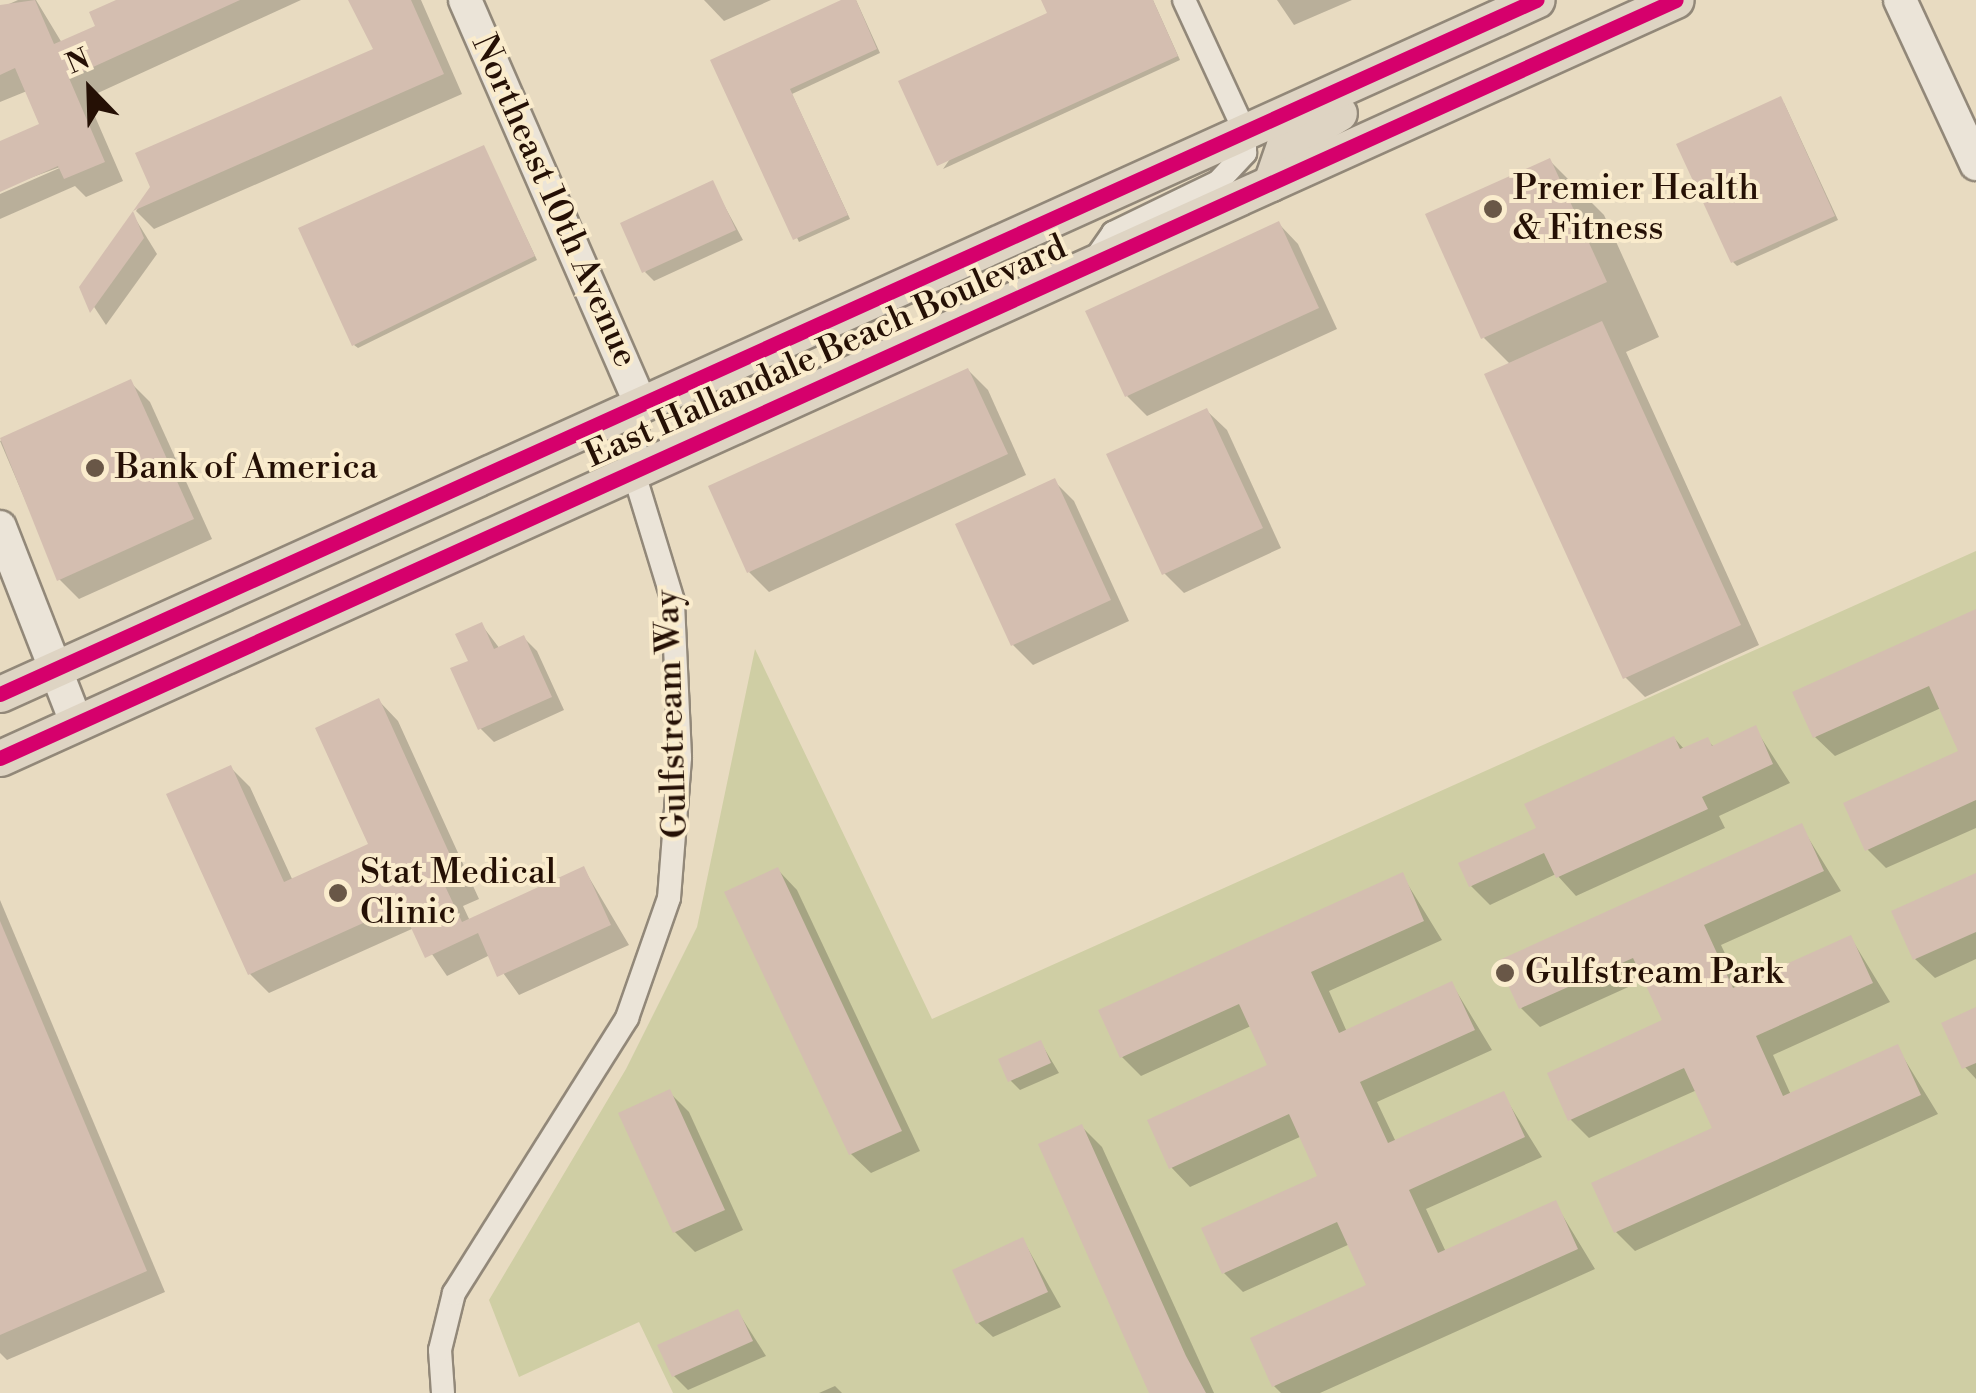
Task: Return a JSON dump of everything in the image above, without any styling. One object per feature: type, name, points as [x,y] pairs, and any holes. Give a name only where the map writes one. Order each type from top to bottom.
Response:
[{"type":"main road","name":"East Hallandale Beach Boulevard","points":[[0,694],[1536,0]]},
{"type":"main road","name":"East Hallandale Beach Boulevard","points":[[0,758],[1676,0]]},
{"type":"main road","points":[[1271,182],[1291,139],[1406,81],[1436,46]]},
{"type":"street","name":"Northeast 10th Avenue","points":[[466,0],[640,402]]},
{"type":"street","points":[[1083,270],[1128,223],[1229,175],[1244,159],[1245,132],[1184,0]]},
{"type":"street","points":[[1900,0],[1976,164]]},
{"type":"street","name":"Gulfstream Way","points":[[443,1393],[440,1350],[454,1293],[627,1018],[669,898],[680,757],[674,601],[632,470],[640,402]]},
{"type":"street","points":[[0,527],[60,667],[77,724]]},
{"type":"green space","name":"Gulfstream Park","points":[[1976,551],[1976,1393],[673,1393],[639,1322],[519,1377],[489,1300],[626,1069],[697,927],[755,649],[932,1019]]},
{"type":"building","points":[[35,0],[54,44],[95,26],[89,12],[116,0],[240,0],[69,78],[105,162],[64,179],[58,166],[0,192],[0,141],[39,124],[15,68],[0,75],[0,5]]},
{"type":"building","points":[[348,0],[411,0],[444,74],[133,211],[150,187],[135,153],[373,49]]},
{"type":"building","points":[[841,0],[856,0],[877,49],[790,89],[848,215],[793,240],[710,60]]},
{"type":"building","points":[[1041,0],[1153,0],[1178,56],[937,166],[898,81],[1047,13]]},
{"type":"building","points":[[1781,96],[1835,216],[1731,263],[1676,144]]},
{"type":"building","points":[[484,145],[535,256],[352,346],[298,228]]},
{"type":"building","points":[[1550,158],[1607,282],[1481,339],[1425,214]]},
{"type":"building","points":[[713,180],[736,230],[642,273],[620,223]]},
{"type":"building","points":[[133,211],[144,238],[90,313],[79,287]]},
{"type":"building","points":[[1279,221],[1319,308],[1125,397],[1085,311]]},
{"type":"building","points":[[1602,321],[1741,625],[1623,679],[1484,374]]},
{"type":"building","points":[[968,368],[1008,454],[747,573],[708,486]]},
{"type":"building","points":[[131,379],[194,519],[57,581],[0,438]]},
{"type":"building","points":[[1207,408],[1263,528],[1162,575],[1106,454]]},
{"type":"building","points":[[1055,478],[1111,600],[1011,646],[955,524]]},
{"type":"building","points":[[1976,609],[1976,800],[1865,851],[1843,803],[1958,751],[1929,686],[1813,738],[1792,692]]},
{"type":"building","points":[[482,622],[494,649],[524,635],[552,697],[478,730],[450,668],[468,661],[455,634]]},
{"type":"building","points":[[379,698],[461,879],[445,886],[462,922],[584,866],[611,925],[497,977],[478,933],[425,958],[401,906],[248,975],[166,794],[231,765],[284,882],[368,844],[315,728]]},
{"type":"building","points":[[1756,725],[1773,764],[1702,797],[1708,809],[1556,878],[1544,853],[1469,887],[1458,863],[1536,828],[1524,804],[1674,736],[1680,749],[1708,737],[1712,746]]},
{"type":"building","points":[[1802,823],[1824,871],[1704,925],[1733,988],[1851,935],[1873,983],[1756,1036],[1783,1096],[1898,1044],[1921,1095],[1614,1233],[1591,1183],[1712,1128],[1684,1068],[1568,1121],[1547,1073],[1662,1020],[1633,958],[1519,1009],[1497,961]]},
{"type":"building","points":[[778,867],[902,1131],[849,1155],[724,892]]},
{"type":"building","points":[[1403,872],[1424,921],[1311,972],[1339,1033],[1452,981],[1475,1030],[1360,1082],[1388,1143],[1504,1091],[1525,1137],[1409,1190],[1438,1253],[1556,1200],[1578,1249],[1272,1387],[1250,1338],[1366,1285],[1337,1222],[1222,1274],[1201,1228],[1317,1176],[1289,1114],[1169,1169],[1147,1120],[1267,1065],[1239,1004],[1120,1058],[1098,1010]]},
{"type":"building","points":[[1976,873],[1976,932],[1913,960],[1891,911]]},
{"type":"building","points":[[0,921],[147,1271],[0,1335]]},
{"type":"building","points":[[1976,1007],[1976,1063],[1962,1069],[1941,1023]]},
{"type":"building","points":[[1041,1040],[1051,1063],[1008,1082],[998,1059]]},
{"type":"building","points":[[670,1089],[725,1210],[673,1233],[618,1113]]},
{"type":"building","points":[[1082,1124],[1206,1393],[1149,1393],[1038,1144]]},
{"type":"building","points":[[1023,1237],[1048,1292],[976,1324],[952,1270]]},
{"type":"building","points":[[738,1309],[753,1341],[672,1377],[657,1345]]},
{"type":"cycle path","points":[[0,694],[1536,0]]},
{"type":"cycle path","points":[[0,758],[1676,0]]},
{"type":"place","name":"Premier Health & Fitness","points":[[1493,209]]},
{"type":"place","name":"Bank of America","points":[[95,468]]},
{"type":"place","name":"Stat Medical Clinic","points":[[338,893]]},
{"type":"place","name":"Gulfstream Park","points":[[1505,973]]}]
